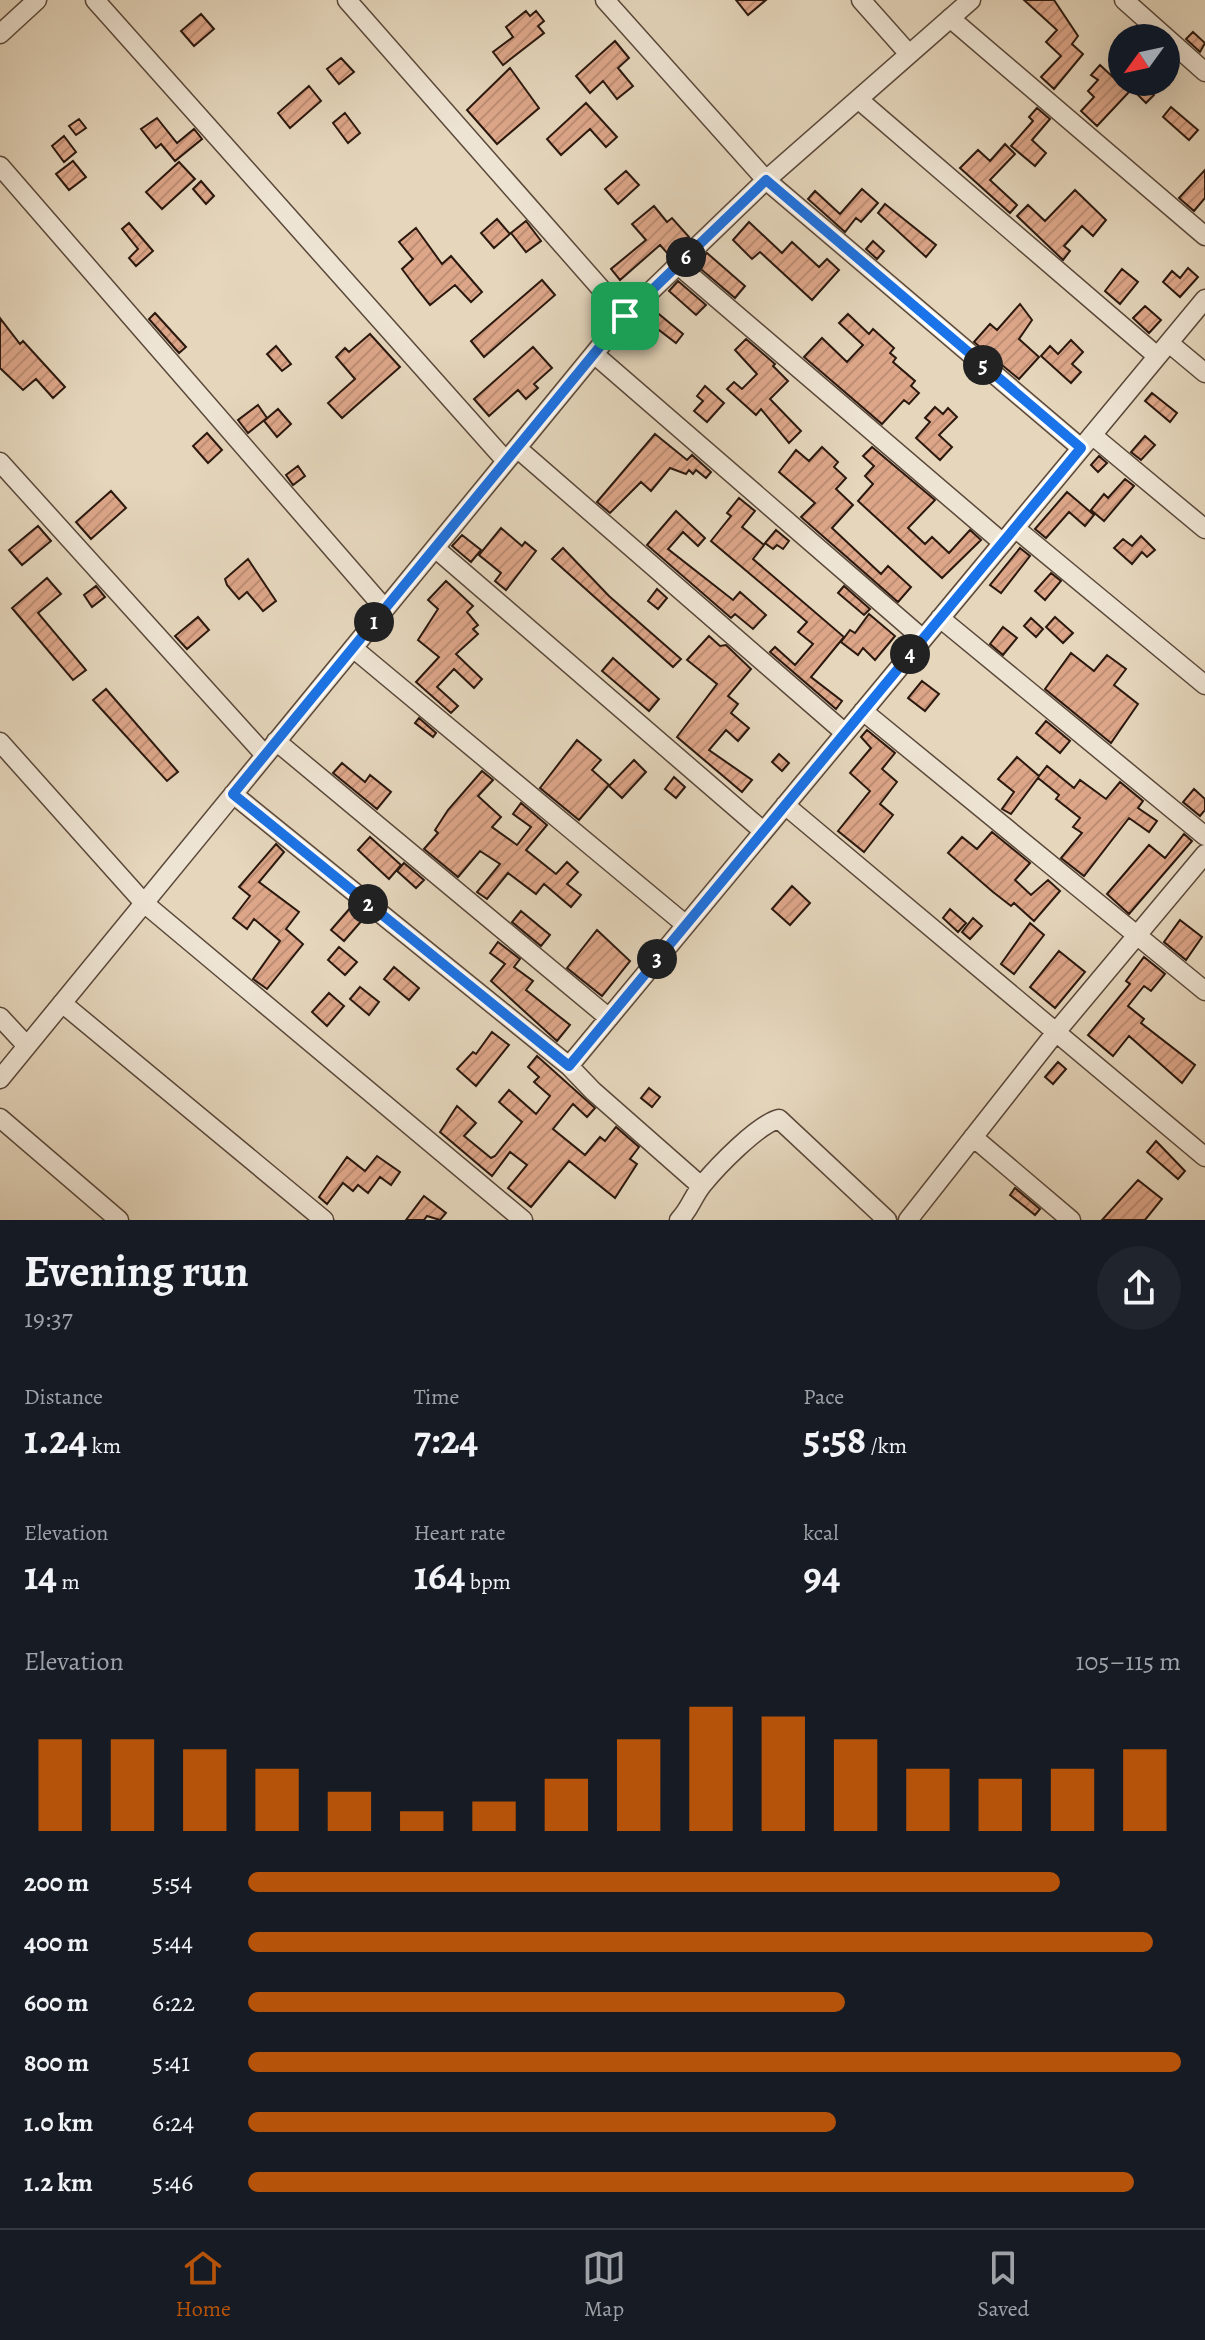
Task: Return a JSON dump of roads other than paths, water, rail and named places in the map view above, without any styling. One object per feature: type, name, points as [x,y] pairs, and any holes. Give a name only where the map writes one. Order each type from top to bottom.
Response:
[{"type":"street","points":[[0,34],[37,0]]},
{"type":"street","points":[[95,0],[512,454],[845,733]]},
{"type":"street","points":[[347,0],[625,316]]},
{"type":"street","points":[[605,0],[766,180],[1086,442],[1205,529]]},
{"type":"street","points":[[861,0],[909,54]]},
{"type":"street","points":[[0,1079],[625,316],[766,180],[971,0]]},
{"type":"street","points":[[1124,0],[1205,72]]},
{"type":"street","points":[[950,18],[1205,236]]},
{"type":"street","points":[[858,99],[1163,350],[1205,373]]},
{"type":"street","points":[[0,166],[385,609]]},
{"type":"street","points":[[678,265],[1009,535],[1205,685]]},
{"type":"street","points":[[569,1066],[1205,299]]},
{"type":"street","points":[[594,354],[923,639]]},
{"type":"street","points":[[0,462],[271,748],[609,1018]]},
{"type":"street","points":[[435,548],[763,831]]},
{"type":"street","points":[[940,618],[1205,836]]},
{"type":"street","points":[[353,648],[686,925]]},
{"type":"street","points":[[863,711],[1205,991]]},
{"type":"street","points":[[0,742],[144,903],[523,1220]]},
{"type":"street","points":[[233,794],[569,1066],[701,1186]]},
{"type":"street","points":[[785,805],[1205,1157]]},
{"type":"street","points":[[908,1220],[1056,1032],[1205,854]]},
{"type":"street","points":[[62,1003],[324,1220]]},
{"type":"street","points":[[0,1017],[27,1046]]},
{"type":"street","points":[[0,1118],[119,1220]]},
{"type":"street","points":[[682,1219],[689,1212],[701,1186],[764,1125],[779,1119],[887,1220]]},
{"type":"street","points":[[973,1137],[1071,1220]]}]
